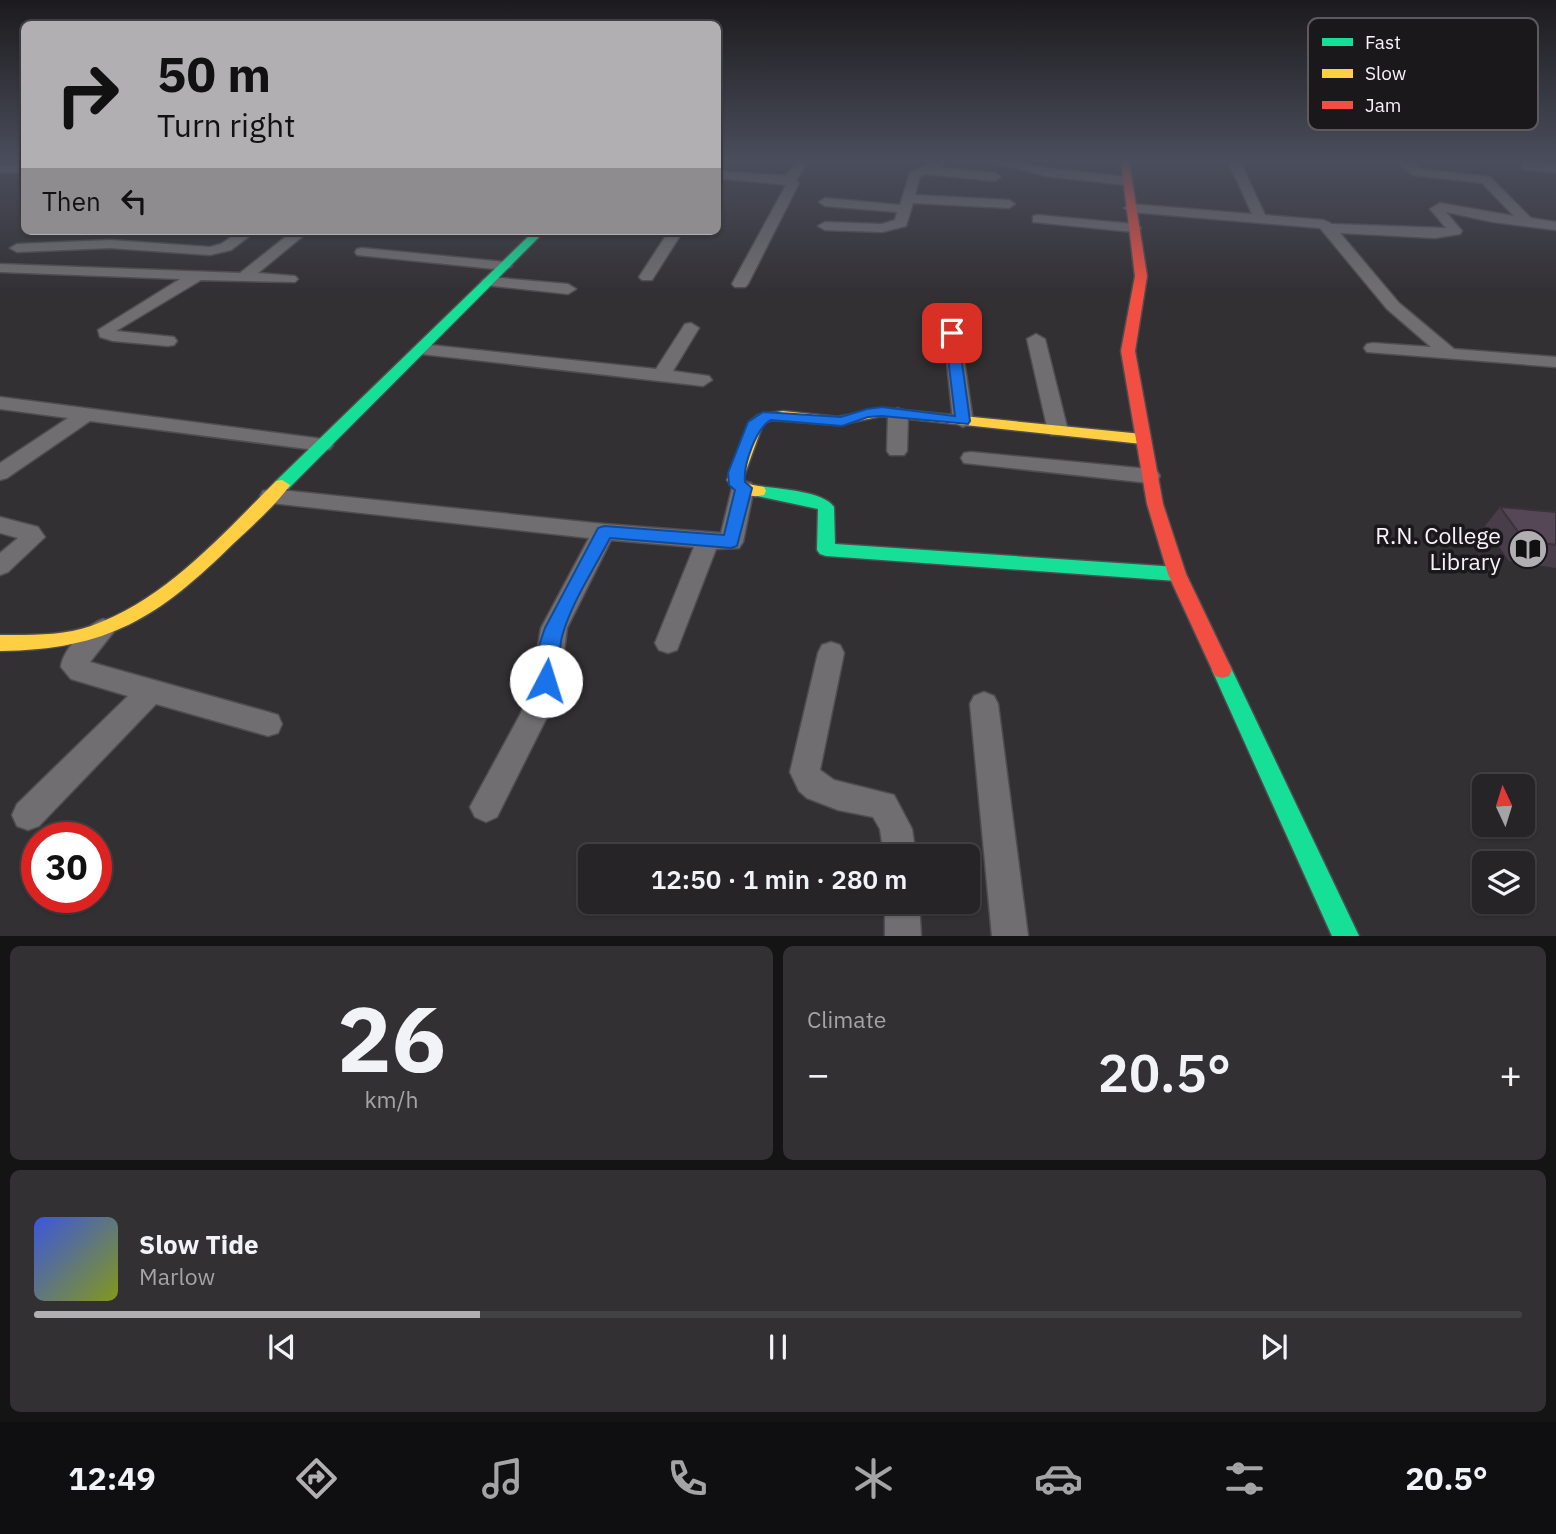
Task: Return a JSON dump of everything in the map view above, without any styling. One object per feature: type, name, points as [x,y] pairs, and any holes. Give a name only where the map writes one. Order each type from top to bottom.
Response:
[{"type":"street","points":[[740,284],[781,205]]},
{"type":"street","points":[[825,226],[895,226],[905,219],[908,205]]},
{"type":"street","points":[[1130,205],[1141,276],[1128,351],[1149,476],[1164,537],[1177,574],[1346,936]]},
{"type":"street","points":[[1254,205],[1260,218]]},
{"type":"street","points":[[1511,205],[1524,218],[1517,219]]},
{"type":"street","points":[[1131,208],[1316,222],[1330,228],[1435,234],[1455,231],[1437,209],[1440,207],[1556,226]]},
{"type":"street","points":[[1038,219],[1134,228]]},
{"type":"street","points":[[1330,228],[1393,306],[1449,354]]},
{"type":"street","points":[[0,259],[34,235]]},
{"type":"street","points":[[17,248],[110,244],[210,251],[226,247],[243,235]]},
{"type":"street","points":[[245,276],[297,235]]},
{"type":"street","points":[[0,643],[42,643],[80,637],[103,629],[150,602],[271,496],[536,235]]},
{"type":"street","points":[[647,277],[673,235]]},
{"type":"street","points":[[362,252],[505,266]]},
{"type":"street","points":[[0,268],[290,279]]},
{"type":"street","points":[[168,341],[113,335],[106,333],[106,330],[199,275]]},
{"type":"street","points":[[489,282],[568,289]]},
{"type":"street","points":[[662,375],[691,328]]},
{"type":"street","points":[[952,333],[963,421]]},
{"type":"street","points":[[1036,340],[1058,431]]},
{"type":"street","points":[[1373,348],[1556,362]]},
{"type":"street","points":[[421,349],[703,380]]},
{"type":"street","points":[[0,403],[323,445]]},
{"type":"street","points":[[1142,439],[874,412],[842,421],[778,415],[760,418],[756,422],[736,473],[737,485],[819,502],[826,507],[826,550],[1177,574]]},
{"type":"street","points":[[897,451],[898,414]]},
{"type":"street","points":[[0,473],[85,415]]},
{"type":"street","points":[[971,458],[1149,476]]},
{"type":"street","points":[[271,496],[604,532],[731,542],[743,488]]},
{"type":"street","points":[[0,525],[30,533],[33,537],[0,566]]},
{"type":"street","points":[[486,807],[539,702],[546,681],[549,645],[554,628],[604,532]]},
{"type":"street","points":[[668,643],[708,540]]},
{"type":"street","points":[[103,629],[80,652],[75,667],[268,724]]},
{"type":"street","points":[[831,653],[807,757],[806,772],[809,782],[821,791],[883,805],[893,819],[899,844]]},
{"type":"street","points":[[28,815],[151,691]]},
{"type":"street","points":[[984,704],[1010,936]]},
{"type":"street","points":[[902,914],[903,936]]},
{"type":"building","points":[[1500,507],[1556,512],[1556,545],[1524,540]]},
{"type":"traffic: fast","points":[[282,485],[536,235]]},
{"type":"traffic: fast","points":[[758,491],[819,502],[826,507],[826,550],[1177,574]]},
{"type":"traffic: fast","points":[[1222,670],[1346,936]]},
{"type":"traffic: slow","points":[[758,491],[743,488],[735,480],[756,422],[772,416],[838,421],[882,412],[1142,439]]},
{"type":"traffic: slow","points":[[0,643],[72,638],[122,621],[147,606],[196,568],[282,485]]},
{"type":"traffic: jam","points":[[1131,205],[1141,276],[1128,351],[1155,504],[1177,574],[1222,670]]},
{"type":"place","name":"R.N. College Library","points":[[1528,549]]},
{"type":"route","points":[[546,681],[549,645],[554,628],[604,532],[731,542],[743,488],[737,485],[736,473],[756,422],[768,415],[842,421],[867,413],[882,412],[963,421],[952,333]]}]
